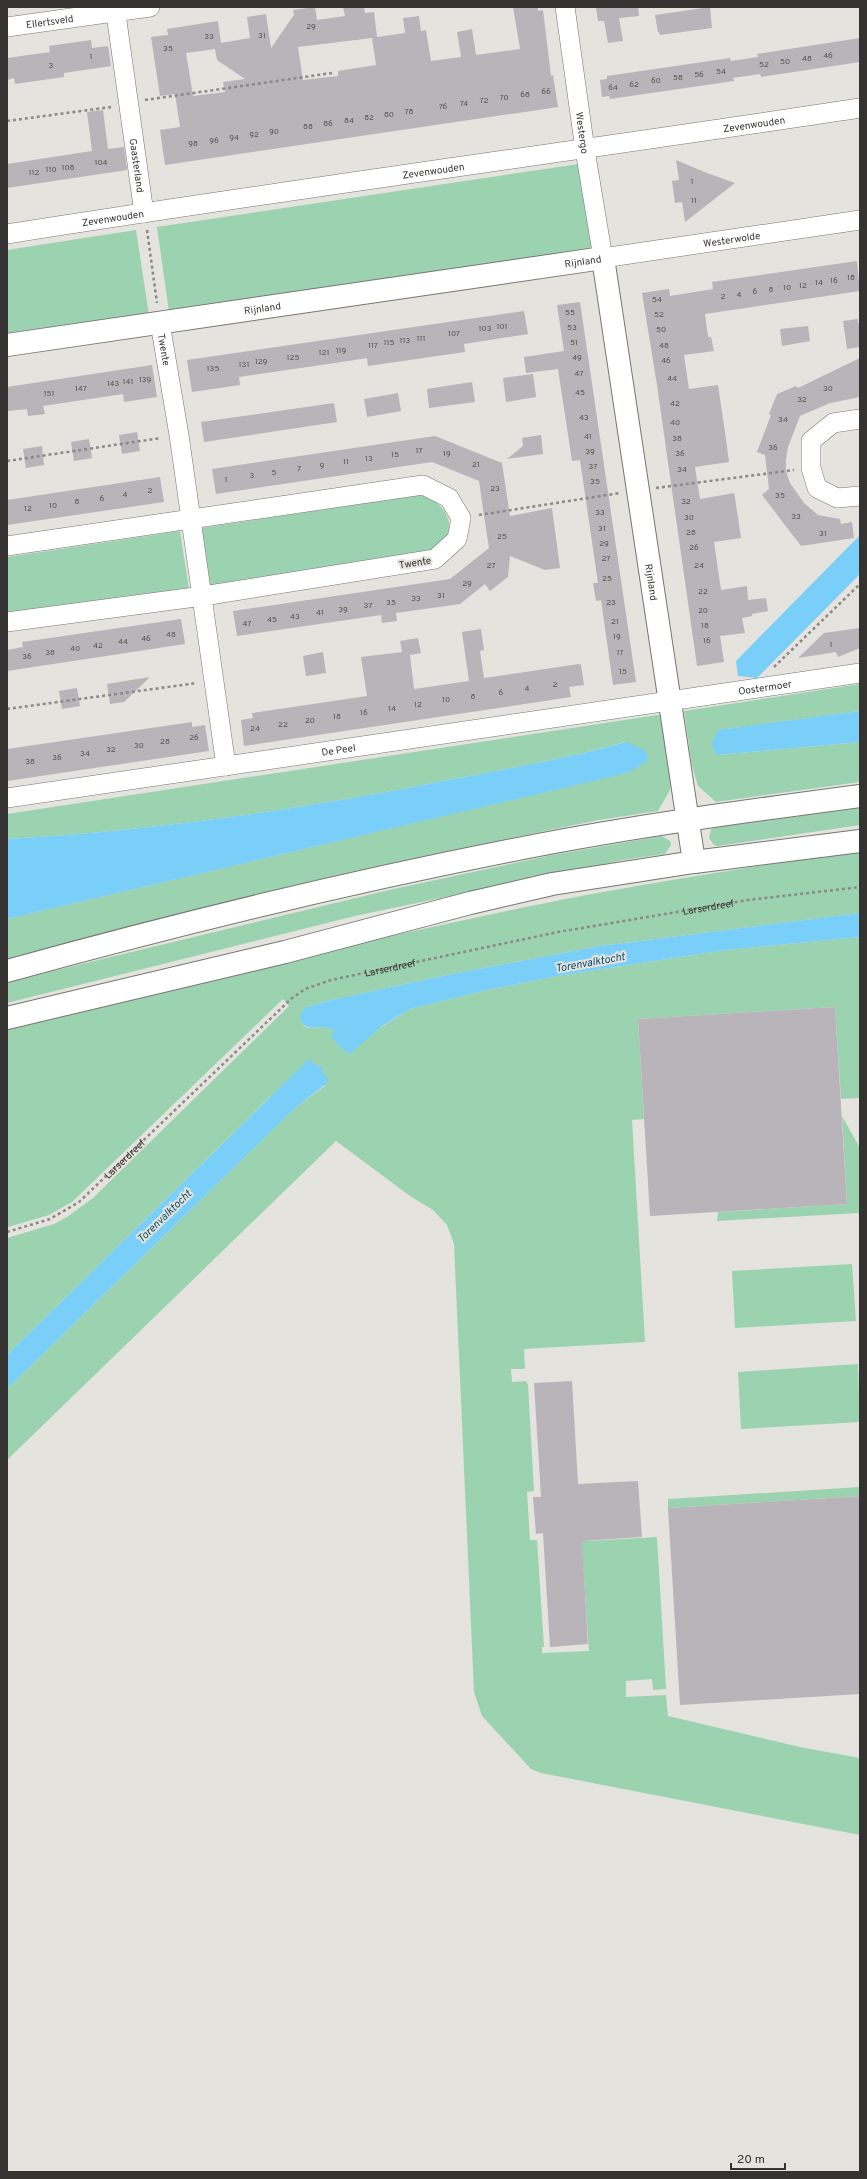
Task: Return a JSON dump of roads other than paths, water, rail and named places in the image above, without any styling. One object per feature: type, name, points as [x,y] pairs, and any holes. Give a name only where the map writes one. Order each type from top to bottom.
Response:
[{"type":"main road","name":"Rijnland","points":[[7,345],[603,258],[640,490],[669,702],[694,862]]},
{"type":"main road","points":[[7,971],[272,903],[523,848],[688,819],[860,796]]},
{"type":"main road","points":[[7,1018],[285,952],[538,888],[694,862],[860,841]]},
{"type":"street","name":"Ellertsveld","points":[[7,27],[115,10],[150,7]]},
{"type":"street","name":"Westergo","points":[[565,7],[585,150],[603,258]]},
{"type":"street","name":"Gaasterland","points":[[115,10],[144,212]]},
{"type":"street","name":"Zevenwouden","points":[[7,234],[144,212],[585,150],[860,108]]},
{"type":"street","name":"Westerwolde","points":[[603,258],[860,220]]},
{"type":"street","name":"Twente","points":[[160,323],[179,435],[203,596],[213,680],[226,766]]},
{"type":"street","points":[[860,419],[833,423],[811,441],[811,468],[817,488],[837,498],[860,496]]},
{"type":"street","name":"Twente","points":[[7,546],[423,485],[449,498],[461,518],[457,539],[435,559],[203,596],[7,622]]},
{"type":"street","name":"Oostermoer","points":[[669,702],[860,673]]},
{"type":"street","name":"De Peel","points":[[7,798],[669,702]]},
{"type":"water","points":[[860,535],[860,574],[757,678],[738,676],[736,661]]},
{"type":"water","points":[[860,711],[860,742],[717,755],[712,744],[718,730]]},
{"type":"water","points":[[626,742],[646,751],[648,761],[629,772],[7,919],[7,839],[175,824],[287,809],[518,767]]},
{"type":"water","name":"Torenvalktocht","points":[[860,913],[860,937],[726,950],[557,976],[487,990],[410,1009],[382,1026],[350,1054],[341,1048],[331,1036],[335,1031],[325,1027],[308,1027],[304,1024],[300,1017],[302,1011],[307,1007],[327,1001],[442,976],[600,946]]},
{"type":"water","name":"Torenvalktocht","points":[[309,1059],[316,1066],[319,1065],[323,1068],[321,1071],[328,1079],[326,1084],[295,1108],[7,1389],[7,1355]]}]
